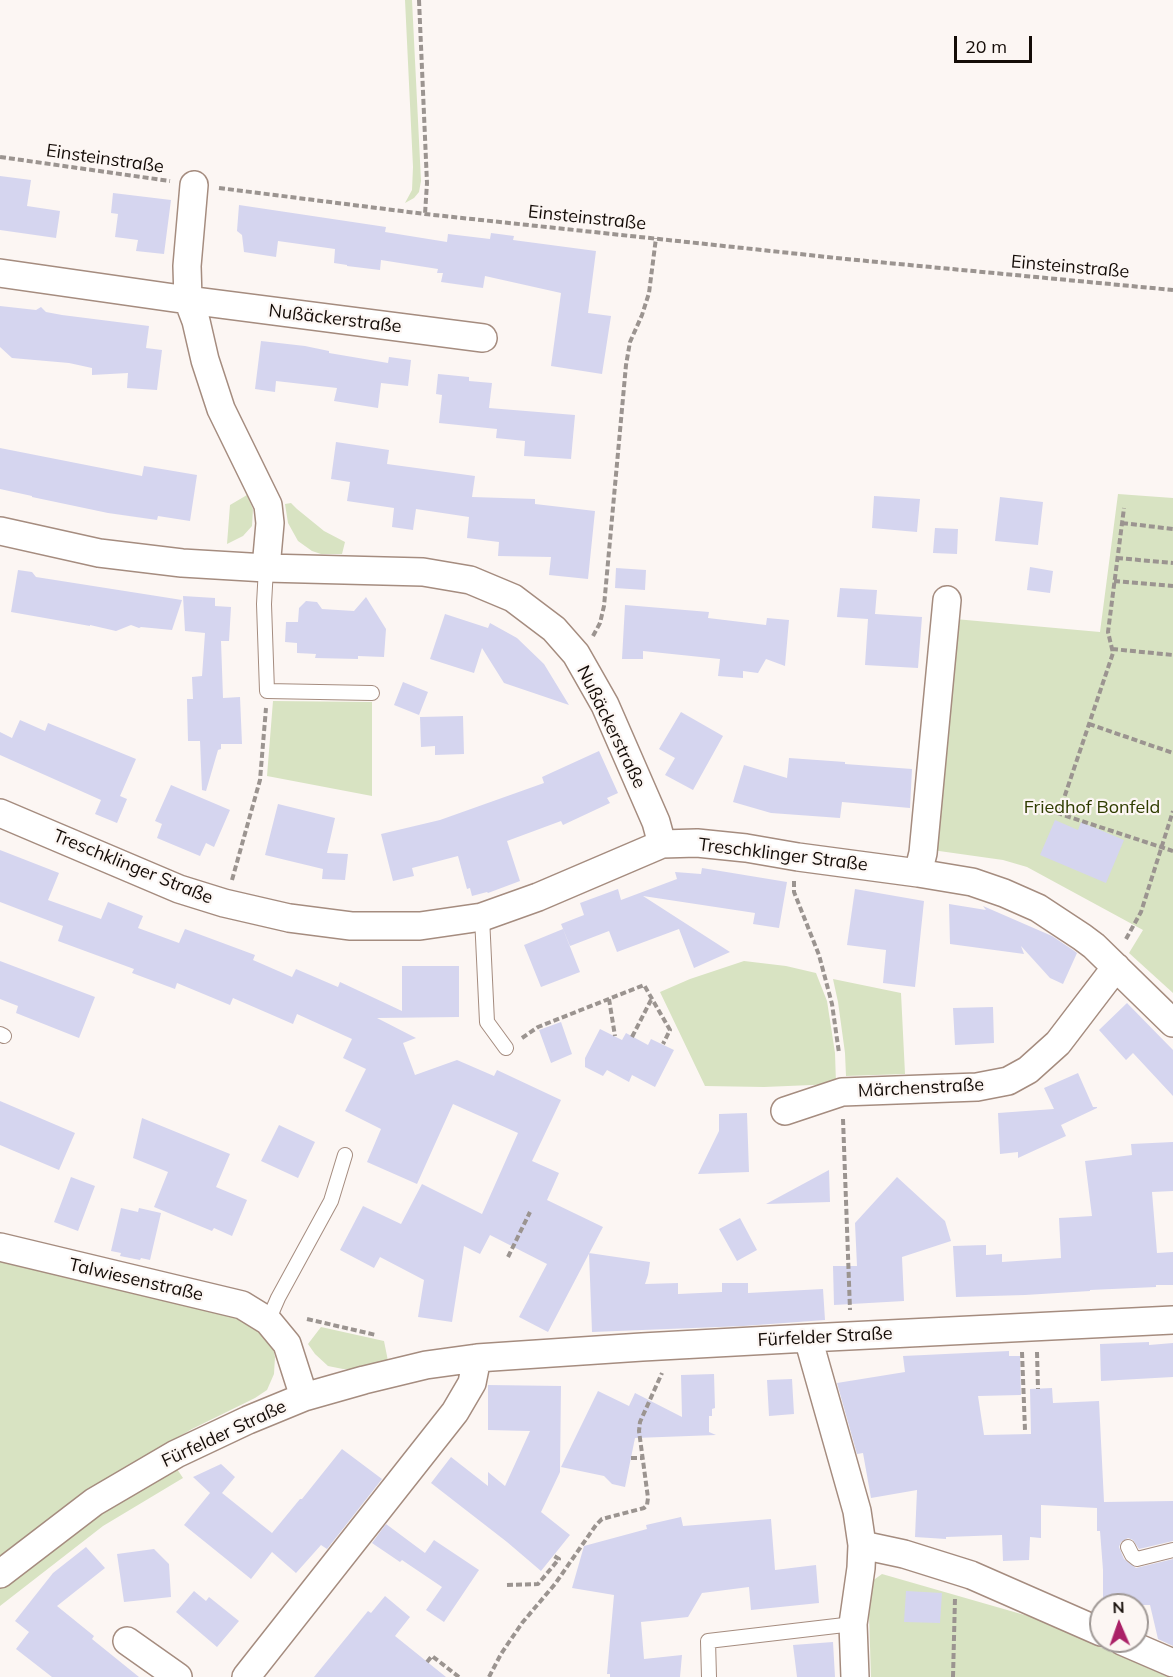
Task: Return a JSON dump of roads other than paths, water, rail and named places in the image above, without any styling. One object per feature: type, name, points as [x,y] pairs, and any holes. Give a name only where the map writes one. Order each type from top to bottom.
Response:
[{"type":"street","points":[[194,185],[187,266],[188,300],[221,409],[268,505],[270,523],[266,568]]},
{"type":"street","name":"Nußäckerstraße","points":[[0,273],[483,338]]},
{"type":"street","name":"Nußäckerstraße","points":[[0,531],[99,553],[139,559],[266,568],[413,572],[470,580],[513,598],[554,629],[576,654],[605,705],[656,822],[662,844]]},
{"type":"street","points":[[918,873],[923,853],[947,600]]},
{"type":"street","name":"Treschklinger Straße","points":[[0,813],[179,889],[224,903],[289,918],[351,926],[420,926],[482,917],[538,897],[662,844],[697,843],[746,848],[972,882],[1004,892],[1038,908],[1094,946],[1120,955],[1173,1023]]},
{"type":"street","name":"Märchenstraße","points":[[785,1111],[842,1092],[977,1087],[1008,1081],[1028,1070],[1058,1043],[1120,955]]},
{"type":"street","name":"Talwiesenstraße","points":[[0,1247],[242,1305],[268,1321],[287,1344],[304,1397]]},
{"type":"street","name":"Fürfelder Straße","points":[[0,1574],[94,1502],[176,1454],[304,1397],[426,1365],[477,1358],[808,1338],[1173,1320]]},
{"type":"street","points":[[808,1338],[857,1511],[862,1545],[853,1624],[855,1677]]},
{"type":"street","points":[[246,1677],[455,1412],[472,1383],[477,1358]]},
{"type":"street","points":[[862,1545],[904,1554],[971,1575],[1089,1627]]},
{"type":"street","points":[[127,1641],[178,1677]]},
{"type":"street","points":[[1149,1653],[1173,1663]]},
{"type":"lane","points":[[266,568],[264,604],[267,691],[372,693]]},
{"type":"lane","points":[[482,917],[487,1022],[506,1048]]},
{"type":"lane","points":[[268,1321],[278,1298],[331,1201],[345,1155]]},
{"type":"lane","points":[[1128,1547],[1137,1559],[1173,1550]]},
{"type":"lane","points":[[709,1677],[708,1641],[853,1624]]},
{"type":"park label","name":"Friedhof Bonfeld","points":[[1092,808]]}]
